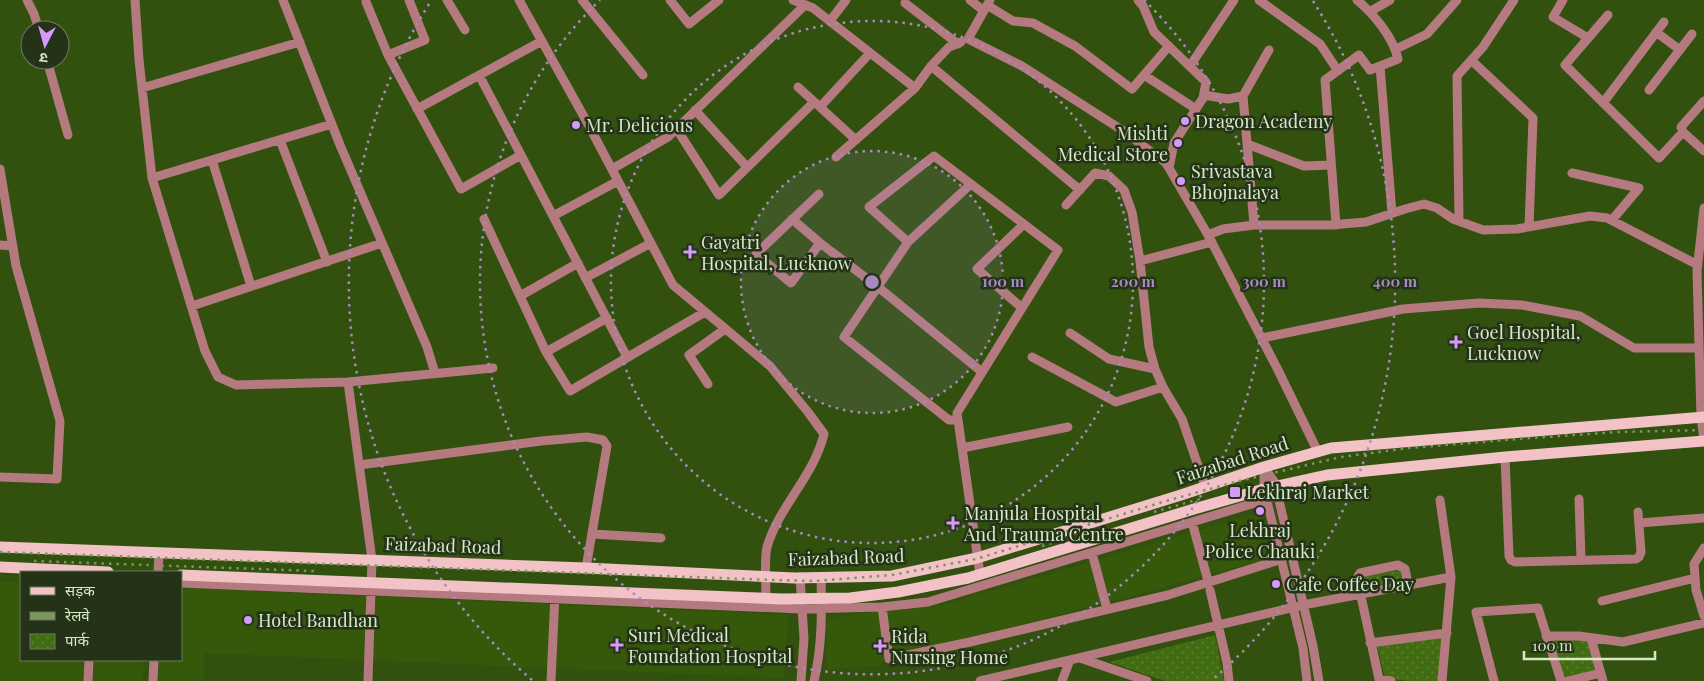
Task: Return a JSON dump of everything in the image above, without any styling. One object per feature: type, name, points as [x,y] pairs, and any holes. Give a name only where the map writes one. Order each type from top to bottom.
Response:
[{"type":"main road","name":"Faizabad Road","points":[[0,547],[766,576],[892,576],[977,558],[1264,466],[1331,448],[1702,417]]},
{"type":"main road","name":"Faizabad Road","points":[[182,575],[555,594],[766,597],[801,604],[821,603],[898,592],[980,574],[1278,492],[1327,475],[1505,457],[1704,441]]},
{"type":"main road","points":[[0,567],[86,571]]},
{"type":"street","points":[[27,0],[36,20]]},
{"type":"street","points":[[135,0],[152,178],[206,351],[218,377],[236,385],[348,382],[494,368]]},
{"type":"street","points":[[283,0],[332,124],[427,347],[435,374]]},
{"type":"street","points":[[388,55],[425,40],[409,0]]},
{"type":"street","points":[[447,0],[465,30]]},
{"type":"street","points":[[519,0],[673,285],[770,366],[824,434],[817,455],[805,479],[780,516],[767,549],[766,597]]},
{"type":"street","points":[[582,0],[643,75]]},
{"type":"street","points":[[670,0],[689,24],[719,0]]},
{"type":"street","points":[[793,0],[813,8],[915,88]]},
{"type":"street","points":[[830,21],[846,0]]},
{"type":"street","points":[[970,0],[987,5],[1013,21],[1033,23],[1076,46],[1132,89],[1169,46]]},
{"type":"street","points":[[1138,0],[1143,6],[1154,32],[1206,82],[1204,95],[1174,143],[1169,168]]},
{"type":"street","points":[[1190,66],[1234,0]]},
{"type":"street","points":[[1259,0],[1320,44],[1338,71]]},
{"type":"street","points":[[1336,225],[1325,80],[1359,55],[1370,70],[1398,59],[1396,49],[1371,12],[1357,0]]},
{"type":"street","points":[[1371,12],[1390,0]]},
{"type":"street","points":[[1396,49],[1427,34],[1457,0]]},
{"type":"street","points":[[1458,221],[1456,76],[1484,47],[1514,0]]},
{"type":"street","points":[[1563,0],[1553,17],[1588,38]]},
{"type":"street","points":[[366,2],[388,55],[461,189],[521,155]]},
{"type":"street","points":[[905,3],[958,44]]},
{"type":"street","points":[[612,169],[668,137],[805,5]]},
{"type":"street","points":[[836,157],[915,88],[931,66],[949,47],[968,39],[987,5]]},
{"type":"street","points":[[1608,15],[1565,65],[1659,158],[1683,132]]},
{"type":"street","points":[[1604,103],[1664,22]]},
{"type":"street","points":[[1656,32],[1680,50]]},
{"type":"street","points":[[1649,90],[1692,34]]},
{"type":"street","points":[[968,39],[1030,71],[1125,132],[1166,163],[1210,239],[1262,338],[1318,452]]},
{"type":"street","points":[[417,109],[542,41]]},
{"type":"street","points":[[142,88],[300,42]]},
{"type":"street","points":[[1254,225],[1243,96],[1270,50]]},
{"type":"street","points":[[676,128],[719,195],[870,53]]},
{"type":"street","points":[[1471,60],[1533,118],[1529,227]]},
{"type":"street","points":[[931,66],[1080,190]]},
{"type":"street","points":[[1380,66],[1392,213]]},
{"type":"street","points":[[50,70],[68,135]]},
{"type":"street","points":[[479,75],[627,357]]},
{"type":"street","points":[[1144,75],[1196,110]]},
{"type":"street","points":[[798,87],[856,140]]},
{"type":"street","points":[[1204,95],[1228,99],[1243,96]]},
{"type":"street","points":[[1703,148],[1683,132],[1681,127],[1704,101]]},
{"type":"street","points":[[695,110],[747,167]]},
{"type":"street","points":[[152,178],[332,124]]},
{"type":"street","points":[[280,140],[327,262]]},
{"type":"street","points":[[1247,144],[1304,166],[1331,165]]},
{"type":"street","points":[[908,242],[869,207],[934,156],[1058,250],[956,413],[980,574]]},
{"type":"street","points":[[212,160],[251,286]]},
{"type":"street","points":[[0,169],[16,266],[60,421],[57,479],[0,477]]},
{"type":"street","points":[[1066,205],[1095,172],[1109,176],[1124,190],[1132,212],[1140,261],[1149,347],[1155,369],[1163,387],[1182,419],[1205,486]]},
{"type":"street","points":[[1572,172],[1639,188],[1612,220]]},
{"type":"street","points":[[553,216],[618,181]]},
{"type":"street","points":[[958,420],[949,420],[844,337],[908,242],[971,184]]},
{"type":"street","points":[[818,194],[756,254],[791,283],[820,243]]},
{"type":"street","points":[[1140,261],[1210,239],[1223,228],[1254,225],[1336,225],[1366,222],[1424,204],[1437,208],[1458,221],[1483,230],[1517,229],[1590,216],[1607,218],[1698,265]]},
{"type":"street","points":[[1704,208],[1698,265],[1701,319],[1699,348],[1704,441]]},
{"type":"street","points":[[484,219],[546,352],[570,390],[705,312]]},
{"type":"street","points":[[792,220],[982,372]]},
{"type":"street","points":[[1022,308],[977,269],[1024,224]]},
{"type":"street","points":[[192,306],[382,243]]},
{"type":"street","points":[[585,278],[651,243]]},
{"type":"street","points":[[0,246],[13,246]]},
{"type":"street","points":[[520,296],[578,263]]},
{"type":"street","points":[[1262,338],[1403,309],[1479,303],[1522,305],[1580,316],[1634,348],[1699,348]]},
{"type":"street","points":[[546,352],[607,318]]},
{"type":"street","points":[[708,384],[689,355],[726,329]]},
{"type":"street","points":[[1070,333],[1109,359],[1155,369]]},
{"type":"street","points":[[1032,357],[1116,402],[1163,387]]},
{"type":"street","points":[[348,382],[372,560],[368,681]]},
{"type":"street","points":[[962,448],[1068,427]]},
{"type":"street","points":[[359,465],[541,440],[587,437],[603,440],[607,446],[586,568]]},
{"type":"street","points":[[1505,457],[1509,556],[1515,562],[1636,559],[1640,552],[1638,512]]},
{"type":"street","points":[[1264,466],[1278,492],[1319,681]]},
{"type":"street","points":[[1264,466],[1266,494],[1303,648],[1307,681]]},
{"type":"street","points":[[821,603],[882,607],[928,602],[1192,522],[1266,494]]},
{"type":"street","points":[[1578,499],[1582,560]]},
{"type":"street","points":[[1440,500],[1451,577],[1442,681]]},
{"type":"street","points":[[1639,523],[1704,518]]},
{"type":"street","points":[[1192,522],[1227,663],[1229,681]]},
{"type":"street","points":[[592,534],[661,538]]},
{"type":"street","points":[[1704,548],[1694,564],[1696,590],[1704,616]]},
{"type":"street","points":[[158,553],[158,571]]},
{"type":"street","points":[[1092,553],[1107,609]]},
{"type":"street","points":[[882,607],[888,659],[970,642],[1209,586],[1282,559]]},
{"type":"street","points":[[1390,681],[1379,679],[1357,578],[1360,573],[1398,565],[1405,569],[1408,584]]},
{"type":"street","points":[[800,577],[804,638],[800,681]]},
{"type":"street","points":[[814,681],[818,666],[821,577]]},
{"type":"street","points":[[983,681],[1304,605],[1451,577]]},
{"type":"street","points":[[1602,601],[1695,578]]},
{"type":"street","points":[[182,583],[372,586]]},
{"type":"street","points":[[551,681],[555,594],[801,604]]},
{"type":"street","points":[[1494,681],[1476,612],[1538,608],[1560,681]]},
{"type":"street","points":[[1546,636],[1591,638],[1623,642],[1704,623]]},
{"type":"street","points":[[1370,643],[1447,633]]},
{"type":"street","points":[[1568,681],[1602,677],[1591,638]]},
{"type":"street","points":[[1080,658],[1147,681]]},
{"type":"street","points":[[1062,681],[1070,660]]},
{"type":"street","points":[[88,681],[89,661]]},
{"type":"street","points":[[153,681],[154,661]]},
{"type":"shaded area","points":[[1258,513],[1270,558],[1102,604],[927,648],[893,653],[880,666],[827,669],[826,618],[943,605]]},
{"type":"shaded area","points":[[0,581],[20,582],[20,661],[144,661],[143,681],[0,681]]},
{"type":"shaded area","points":[[182,588],[789,615],[784,678],[205,653],[204,681],[157,681],[159,661],[182,661]]},
{"type":"green space","points":[[1402,570],[1404,583],[1364,590],[1362,577]]},
{"type":"green space","points":[[1215,635],[1224,681],[1165,681],[1110,662]]},
{"type":"green space","points":[[1443,636],[1439,681],[1408,681],[1385,678],[1377,645]]},
{"type":"green space","points":[[1551,638],[1589,640],[1598,672],[1563,681]]},
{"type":"railway","points":[[0,552],[815,581],[892,575],[976,559],[1166,501],[1235,482],[1341,457],[1409,448],[1530,438],[1618,432],[1704,430]]},
{"type":"railway","points":[[1154,512],[1200,499]]},
{"type":"railway","points":[[1042,546],[1087,532]]},
{"type":"railway","points":[[34,561],[314,571]]},
{"type":"place","name":"Dragon Academy","points":[[1185,121]]},
{"type":"place","name":"Mr. Delicious","points":[[576,125]]},
{"type":"place","name":"Mishti Medical Store","points":[[1178,143]]},
{"type":"place","name":"Srivastava Bhojnalaya","points":[[1181,181]]},
{"type":"place","name":"Gayatri Hospital, Lucknow","points":[[690,252]]},
{"type":"place","name":"Goel Hospital, Lucknow","points":[[1456,342]]},
{"type":"place","name":"Lekhraj Market","points":[[1235,492]]},
{"type":"place","name":"Lekhraj Police Chauki","points":[[1260,511]]},
{"type":"place","name":"Manjula Hospital And Trauma Centre","points":[[953,523]]},
{"type":"place","name":"Cafe Coffee Day","points":[[1276,584]]},
{"type":"place","name":"Hotel Bandhan","points":[[248,620]]},
{"type":"place","name":"Suri Medical Foundation Hospital","points":[[617,645]]},
{"type":"place","name":"Rida Nursing Home","points":[[880,646]]}]
